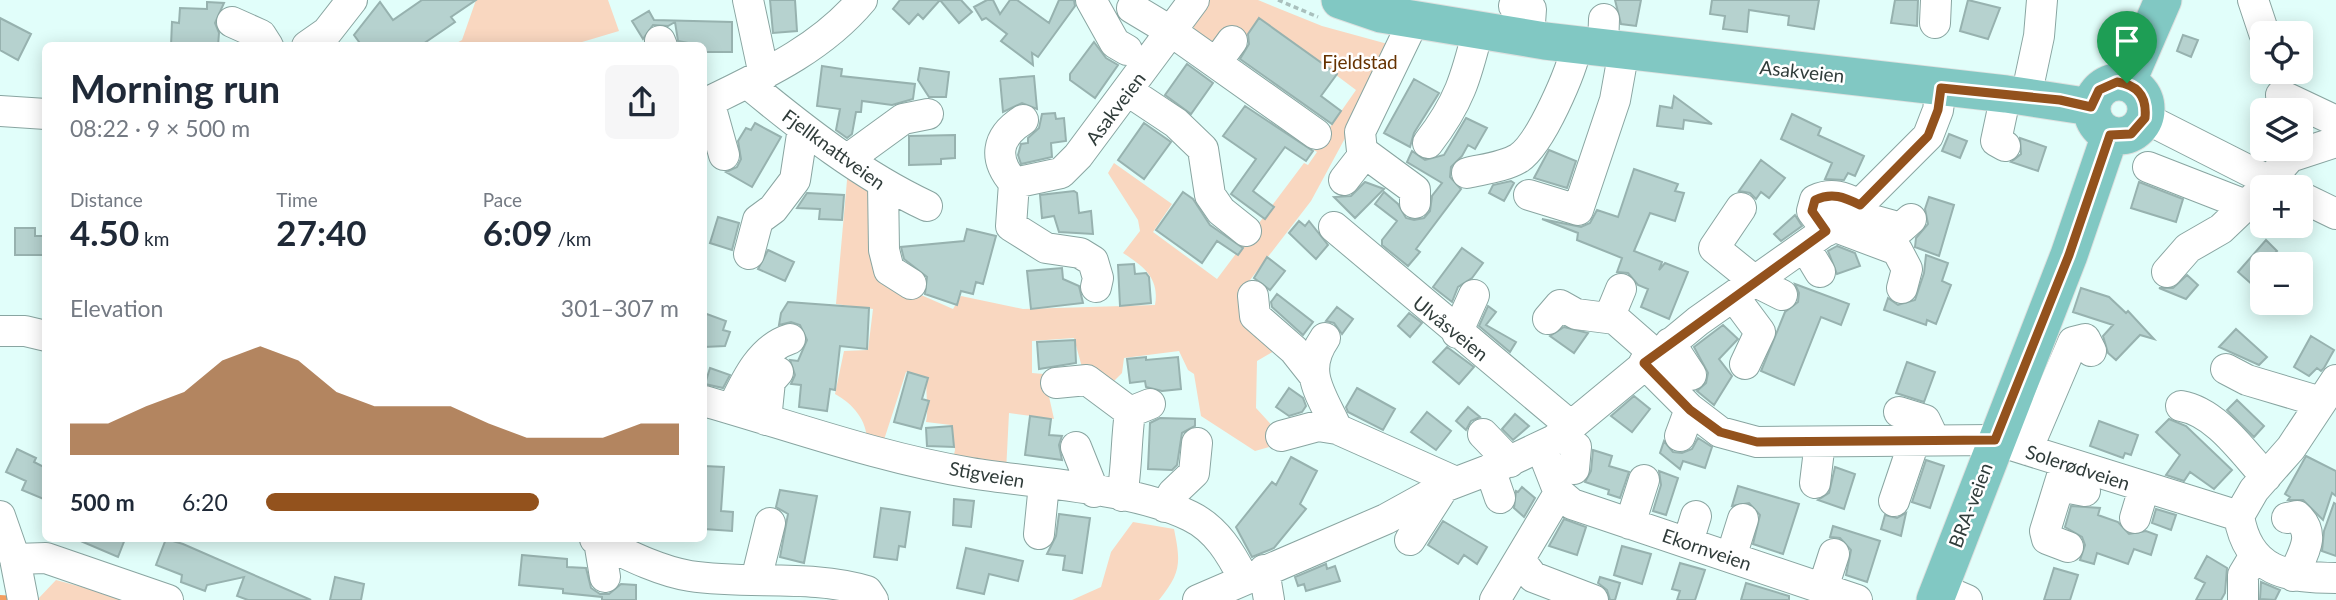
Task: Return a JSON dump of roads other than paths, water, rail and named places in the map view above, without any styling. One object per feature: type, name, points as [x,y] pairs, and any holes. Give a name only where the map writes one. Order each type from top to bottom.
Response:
[{"type":"main road","name":"Asakveien","points":[[1340,0],[1402,12],[1509,22],[1602,40],[1941,88],[2016,95],[2100,121]]},
{"type":"main road","points":[[2100,121],[2131,134],[2145,118],[2143,97],[2127,83],[2163,0]]},
{"type":"main road","name":"BRA-veien","points":[[1947,596],[2011,445],[2069,255],[2100,121],[2099,90],[2117,82],[2127,83]]},
{"type":"street","points":[[313,42],[327,32],[352,0]]},
{"type":"street","points":[[748,0],[756,79]]},
{"type":"street","points":[[724,155],[708,95],[756,79],[824,37],[862,0]]},
{"type":"street","points":[[1091,0],[1115,43],[1127,50]]},
{"type":"street","name":"Asakveien","points":[[1014,183],[1061,173],[1078,156],[1194,0]]},
{"type":"street","points":[[2005,146],[1996,141],[2039,36],[2042,0]]},
{"type":"street","points":[[2253,0],[2260,21]]},
{"type":"street","points":[[1132,8],[1172,32],[1224,52],[1316,134]]},
{"type":"street","points":[[1402,12],[1360,132],[1374,166],[1415,190],[1415,203]]},
{"type":"street","points":[[232,22],[261,35],[265,42]]},
{"type":"street","points":[[1428,143],[1451,113],[1461,91],[1509,22]]},
{"type":"street","points":[[1467,173],[1520,158],[1533,143],[1572,68],[1602,40]]},
{"type":"street","points":[[1529,195],[1578,210],[1615,100],[1602,40]]},
{"type":"street","name":"Fjellknattveien","points":[[756,79],[848,159],[883,184],[927,206]]},
{"type":"street","points":[[1198,600],[1386,519],[1450,484],[1500,466],[1558,436],[1648,366],[1722,296],[1833,232],[1934,138],[1941,88]]},
{"type":"street","points":[[1128,91],[1176,123],[1203,149],[1210,195],[1221,211],[1246,231]]},
{"type":"street","points":[[2280,92],[2336,121]]},
{"type":"street","points":[[0,111],[42,114]]},
{"type":"street","points":[[848,159],[903,119],[928,114]]},
{"type":"street","points":[[2145,118],[2250,181]]},
{"type":"street","points":[[1023,120],[1006,131],[1000,149],[1005,172],[1014,183],[1012,226],[1046,248],[1080,253],[1093,261],[1098,278],[1096,287]]},
{"type":"street","points":[[749,254],[758,220],[773,209],[794,180],[814,127]]},
{"type":"street","points":[[2313,148],[2336,142]]},
{"type":"street","points":[[1344,180],[1374,166]]},
{"type":"street","points":[[2148,167],[2250,187]]},
{"type":"street","points":[[883,184],[884,250],[889,270],[911,284]]},
{"type":"street","points":[[2167,272],[2188,248],[2221,229],[2250,203]]},
{"type":"street","points":[[2313,203],[2336,214]]},
{"type":"street","points":[[1741,208],[1714,248],[1722,296],[1760,332],[1745,364]]},
{"type":"street","points":[[1833,232],[1875,223],[1901,228],[1911,219]]},
{"type":"street","name":"Ulvåsveien","points":[[1334,227],[1536,412],[1558,436]]},
{"type":"street","points":[[1833,232],[1897,250],[1907,269],[1902,288]]},
{"type":"street","points":[[1609,318],[1621,289]]},
{"type":"street","points":[[1449,333],[1474,295]]},
{"type":"street","points":[[1722,296],[1782,295]]},
{"type":"street","points":[[1254,296],[1255,316],[1294,350],[1313,374],[1337,429]]},
{"type":"street","points":[[1548,319],[1560,305],[1576,314],[1615,319],[1648,366],[1691,375]]},
{"type":"street","points":[[0,331],[25,331],[42,335]]},
{"type":"street","points":[[732,409],[763,356],[775,343],[790,338]]},
{"type":"street","points":[[1313,374],[1313,355],[1325,338]]},
{"type":"street","points":[[2011,445],[2073,342],[2085,339],[2091,351]]},
{"type":"street","name":"Solerødveien","points":[[1648,366],[1685,423],[1757,442],[1924,439],[2011,445],[2067,467],[2144,488],[2198,496],[2239,516]]},
{"type":"street","points":[[2225,369],[2247,380],[2331,383],[2291,448],[2266,477],[2239,516],[2244,538],[2255,555],[2296,585],[2336,578]]},
{"type":"street","points":[[776,416],[770,381],[778,372]]},
{"type":"street","points":[[1056,383],[1087,380],[1140,408],[1127,435],[1128,463],[1108,494],[1076,447]]},
{"type":"street","name":"Stigveien","points":[[707,402],[902,446],[967,482],[1044,484],[1108,494],[1165,507],[1191,516],[1217,535],[1254,575]]},
{"type":"street","points":[[2180,406],[2194,408],[2216,425],[2266,477]]},
{"type":"street","points":[[1894,501],[1924,439],[1925,420],[1899,412]]},
{"type":"street","points":[[1281,436],[1318,426],[1337,429],[1450,484]]},
{"type":"street","points":[[1483,434],[1500,466],[1500,498]]},
{"type":"street","points":[[1495,600],[1534,556],[1562,488],[1576,447],[1558,436]]},
{"type":"street","points":[[1815,483],[1820,442]]},
{"type":"street","points":[[1165,507],[1173,493],[1194,473],[1198,443]]},
{"type":"street","points":[[2067,467],[2045,531],[2046,538],[2068,547]]},
{"type":"street","points":[[1630,524],[1644,480]]},
{"type":"street","points":[[1039,534],[1044,484]]},
{"type":"street","points":[[1410,540],[1450,484]]},
{"type":"street","name":"Ekornveien","points":[[1562,488],[1572,504],[1630,524],[1692,529],[1731,557],[1857,600]]},
{"type":"street","points":[[2135,518],[2144,488]]},
{"type":"street","points":[[2287,518],[2297,516],[2308,526],[2309,537],[2296,585]]},
{"type":"street","points":[[9,519],[23,600]]},
{"type":"street","points":[[1731,557],[1743,520]]},
{"type":"street","points":[[630,556],[653,542]]},
{"type":"street","points":[[755,580],[770,542]]},
{"type":"street","points":[[592,552],[630,556],[688,576],[837,585],[873,590]]},
{"type":"street","points":[[1824,589],[1834,554]]},
{"type":"street","points":[[2243,598],[2243,575],[2255,555]]},
{"type":"street","points":[[1534,556],[1533,577],[1593,600]]},
{"type":"street","points":[[15,559],[46,558],[65,563],[168,600]]},
{"type":"street","points":[[1254,575],[1269,600]]},
{"type":"waterway","points":[[0,598],[15,599]]},
{"type":"park label","name":"Fjeldstad","points":[[1360,61]]}]
